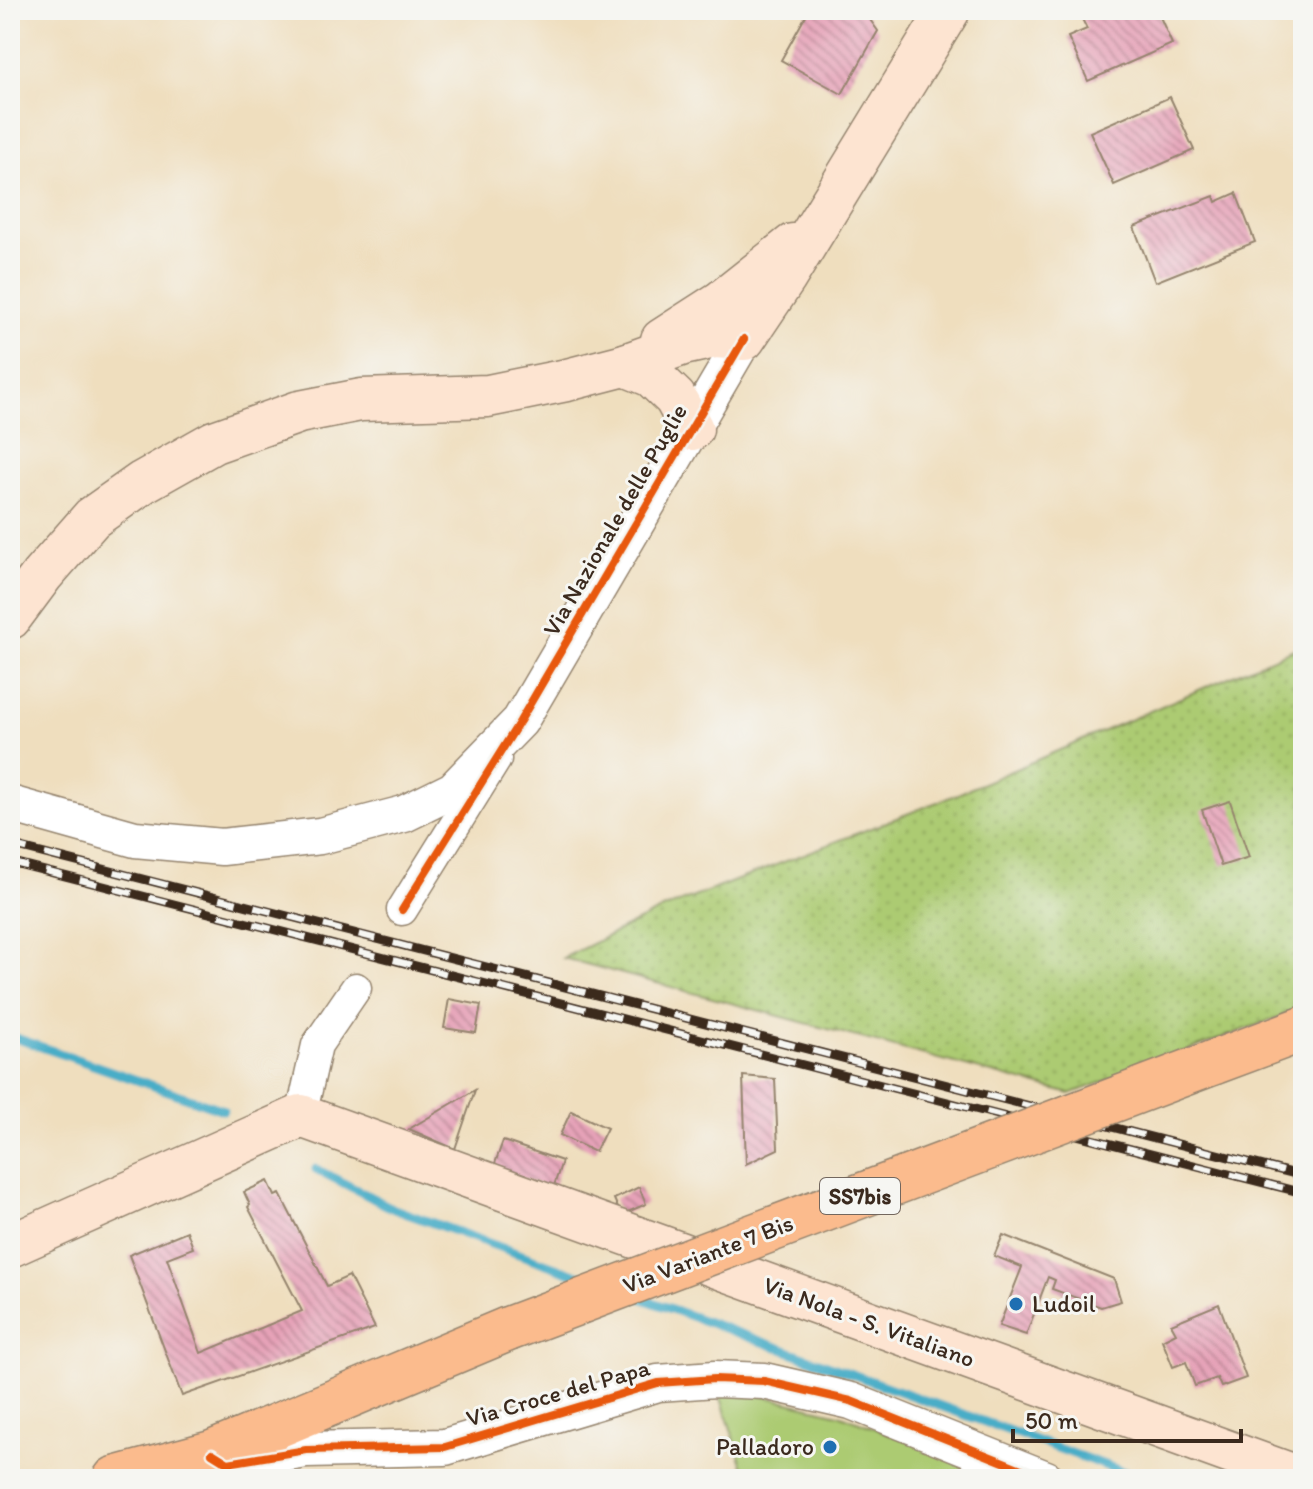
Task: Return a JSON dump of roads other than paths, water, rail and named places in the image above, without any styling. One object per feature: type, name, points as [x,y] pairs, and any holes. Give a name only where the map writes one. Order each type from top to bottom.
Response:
[{"type":"main road","name":"Via Nazionale delle Puglie","points":[[737,351],[949,10]]},
{"type":"main road","points":[[625,365],[721,302],[816,227]]},
{"type":"main road","points":[[10,618],[42,575],[92,518],[143,482],[214,442],[299,412],[361,400],[488,396],[625,365],[683,344],[715,337],[737,351]]},
{"type":"main road","points":[[625,365],[652,376],[675,398],[692,429]]},
{"type":"main road","name":"Via Variante 7 Bis","points":[[115,1479],[212,1453],[508,1329],[1303,1029]]},
{"type":"main road","points":[[10,1246],[301,1116]]},
{"type":"main road","name":"Via Nola - S. Vitaliano","points":[[301,1116],[1303,1479]]},
{"type":"street","name":"Via Nazionale delle Puglie","points":[[10,804],[135,839],[222,847],[320,836],[404,814],[453,790],[520,721],[737,351]]},
{"type":"street","points":[[402,910],[520,721]]},
{"type":"street","points":[[301,1116],[317,1045],[356,988]]},
{"type":"street","name":"Via Croce del Papa","points":[[212,1453],[228,1463],[306,1450],[445,1447],[658,1383],[715,1379],[764,1381],[851,1401],[1046,1479]]},
{"type":"waterway","points":[[10,1036],[223,1110]]},
{"type":"waterway","points":[[316,1169],[394,1209],[594,1281]]},
{"type":"waterway","points":[[638,1297],[1143,1479]]},
{"type":"railway","points":[[10,845],[1303,1176]]},
{"type":"railway","points":[[10,862],[1303,1193]]},
{"type":"place","name":"Ludoil","points":[[1016,1304]]},
{"type":"place","name":"Palladoro","points":[[830,1447]]}]
